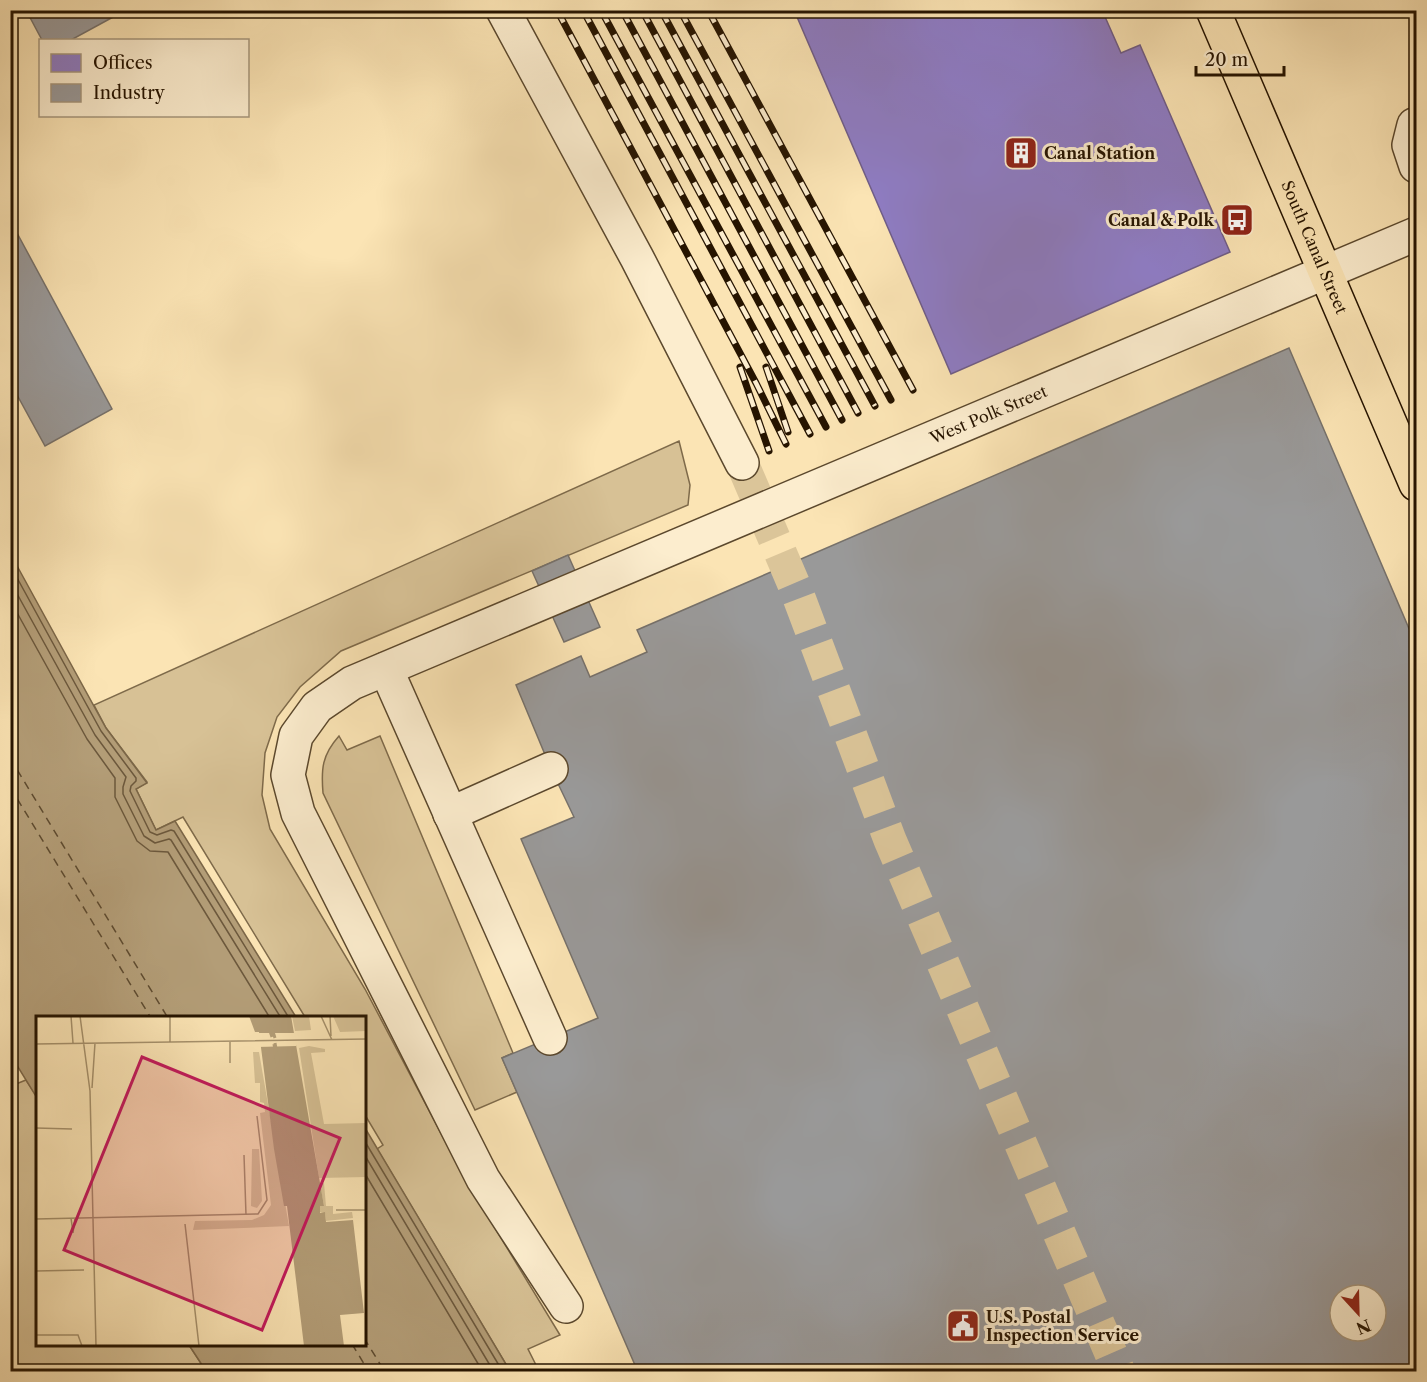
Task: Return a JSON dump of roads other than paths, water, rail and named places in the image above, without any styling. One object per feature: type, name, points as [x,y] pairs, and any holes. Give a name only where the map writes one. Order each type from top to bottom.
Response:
[{"type":"main road","name":"South Canal Street","points":[[1213,10],[1416,484]]},
{"type":"street","points":[[503,10],[637,258],[742,463]]},
{"type":"street","points":[[1416,127],[1414,125],[1409,145],[1416,166]]},
{"type":"street","name":"West Polk Street","points":[[566,1306],[483,1179],[298,813],[288,775],[296,736],[317,707],[352,683],[1416,234]]},
{"type":"street","points":[[386,669],[550,1038]]},
{"type":"street","points":[[450,814],[551,769]]},
{"type":"water","points":[[10,553],[106,728],[147,783],[136,789],[156,830],[175,821],[295,1016],[36,1016],[36,1096],[10,1054]]},
{"type":"water","points":[[366,1130],[510,1371],[206,1371],[190,1346],[366,1346]]},
{"type":"tunnel","points":[[742,463],[795,587],[890,840],[1119,1372]]},
{"type":"railway","points":[[557,10],[756,383],[786,444]]},
{"type":"railway","points":[[583,10],[810,434]]},
{"type":"railway","points":[[601,10],[826,427]]},
{"type":"railway","points":[[622,10],[842,420]]},
{"type":"railway","points":[[642,10],[858,413]]},
{"type":"railway","points":[[661,10],[875,406]]},
{"type":"railway","points":[[680,10],[891,400]]},
{"type":"railway","points":[[708,10],[913,390]]},
{"type":"railway","points":[[740,367],[769,451]]},
{"type":"railway","points":[[766,367],[788,432]]},
{"type":"place","name":"Canal Station","points":[[1021,153]]},
{"type":"place","name":"Canal & Polk","points":[[1237,220]]},
{"type":"place","name":"U.S. Postal Inspection Service","points":[[963,1326]]}]
